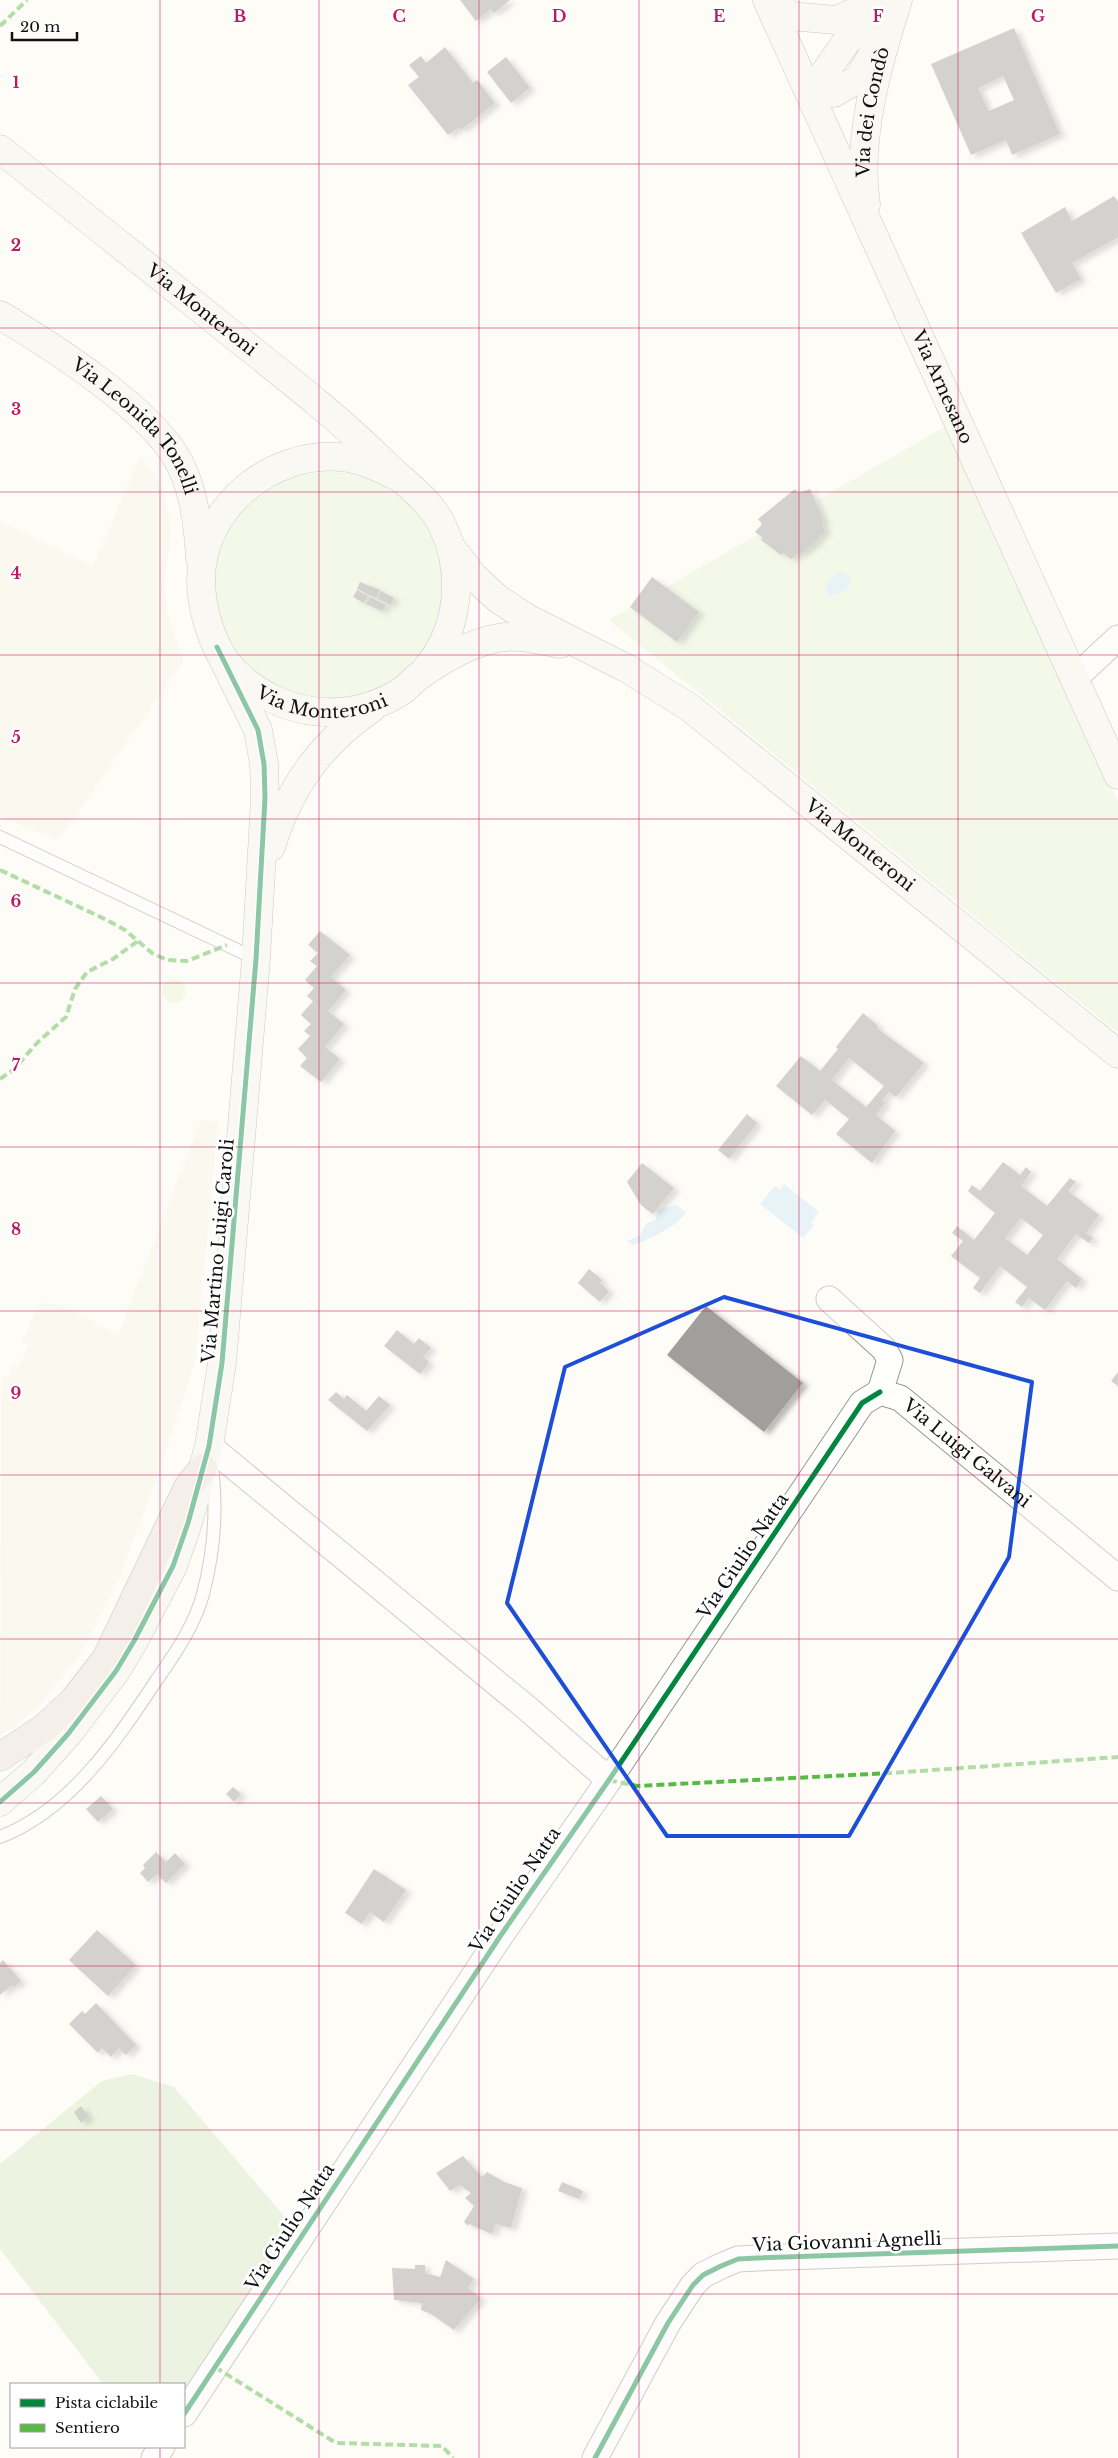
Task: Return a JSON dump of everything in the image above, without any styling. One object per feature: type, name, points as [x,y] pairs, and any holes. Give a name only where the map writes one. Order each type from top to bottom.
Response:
[{"type":"highway","points":[[0,1757],[44,1728],[74,1700],[106,1659],[188,1486],[206,1457]]},
{"type":"main road","name":"Via Arnesano","points":[[767,0],[1118,775]]},
{"type":"main road","points":[[774,0],[790,16],[836,20],[883,0]]},
{"type":"main road","name":"Via dei Condò","points":[[810,94],[846,42],[892,0]]},
{"type":"main road","name":"Via dei Condò","points":[[810,94],[834,93],[858,79],[872,58],[897,0]]},
{"type":"main road","name":"Via dei Condò","points":[[869,226],[863,185],[867,128],[877,67],[897,0]]},
{"type":"main road","name":"Via Monteroni","points":[[0,149],[320,404],[398,477],[416,491],[431,507],[451,547],[456,577],[455,608],[437,655],[420,676]]},
{"type":"main road","name":"Via Leonida Tonelli","points":[[0,314],[66,358],[108,389],[150,423],[174,453],[191,490],[199,530],[201,579]]},
{"type":"main road","name":"Via Monteroni","points":[[398,477],[364,462],[342,457],[312,458],[284,465],[257,478],[235,498],[217,522],[206,550],[201,579],[205,616],[217,647],[241,678],[259,692],[288,706],[318,713],[350,712],[380,703],[462,650],[495,638],[516,636],[594,650]]},
{"type":"main road","name":"Via Monteroni","points":[[451,547],[474,577],[498,599],[527,618],[594,650],[658,686],[689,707],[1118,1054]]},
{"type":"main road","name":"Via Martino Luigi Caroli","points":[[0,1802],[34,1772],[68,1734],[116,1672],[173,1566],[188,1524],[206,1457],[222,1363],[256,959],[264,764],[258,730],[217,647]]},
{"type":"main road","name":"Via Martino Luigi Caroli","points":[[260,894],[277,826],[288,799],[301,778],[338,735],[351,723],[380,703]]},
{"type":"street","points":[[1075,678],[1118,638]]},
{"type":"street","name":"Via Luigi Galvani","points":[[829,1299],[884,1349],[890,1360],[880,1392],[900,1398],[1118,1578]]},
{"type":"street","name":"Via Giulio Natta","points":[[185,2412],[501,1935],[610,1780],[862,1403],[880,1392]]},
{"type":"street","points":[[206,1457],[528,1709],[610,1780]]},
{"type":"street","name":"Via Giovanni Agnelli","points":[[595,2458],[679,2303],[703,2275],[721,2266],[738,2260],[757,2258],[1118,2246]]},
{"type":"lane","points":[[0,837],[256,959]]},
{"type":"lane","points":[[0,1837],[36,1817],[73,1788],[97,1764],[121,1734],[190,1626],[203,1595],[211,1554],[215,1494],[206,1457]]},
{"type":"highlighted area","points":[[724,1297],[1032,1382],[1009,1557],[849,1836],[667,1836],[507,1603],[565,1367]]},
{"type":"shaded area","points":[[140,456],[154,473],[168,508],[171,536],[164,582],[167,611],[183,662],[58,841],[0,816],[0,521],[93,566]]},
{"type":"shaded area","points":[[201,1120],[218,1121],[195,1362],[162,1464],[121,1574],[81,1654],[39,1706],[13,1728],[0,1736],[2,1375],[10,1377],[12,1365],[19,1366],[28,1345],[22,1342],[39,1303],[63,1305],[118,1335]]},
{"type":"green space","points":[[948,425],[1118,802],[1118,1033],[609,620]]},
{"type":"green space","points":[[318,472],[340,472],[362,477],[383,485],[410,505],[430,532],[441,564],[443,586],[441,608],[430,640],[410,667],[383,687],[362,695],[340,700],[318,700],[296,695],[275,687],[248,667],[228,640],[220,619],[215,597],[215,575],[220,553],[228,532],[248,505],[275,485],[296,477]]},
{"type":"green space","points":[[174,979],[183,982],[186,991],[183,1000],[174,1003],[165,1000],[162,991],[165,982]]},
{"type":"green space","points":[[132,2074],[174,2087],[296,2230],[185,2396],[185,2383],[102,2383],[0,2249],[0,2164],[102,2081]]},
{"type":"water","points":[[844,572],[851,578],[847,589],[832,596],[828,595],[825,584],[836,574]]},
{"type":"water","points":[[784,1184],[819,1212],[811,1222],[814,1225],[803,1238],[760,1204],[775,1186],[780,1190]]},
{"type":"water","points":[[677,1205],[685,1212],[678,1221],[639,1243],[633,1245],[627,1241],[640,1235],[646,1224],[655,1220],[659,1209]]},
{"type":"building","points":[[460,0],[510,0],[494,13],[491,9],[476,21]]},
{"type":"building","points":[[1014,28],[1060,134],[1012,155],[1006,140],[971,155],[931,64]],"holes":[[[1003,76],[1014,100],[989,111],[978,88]]]},
{"type":"building","points":[[445,47],[473,83],[477,80],[495,103],[461,130],[459,127],[448,135],[408,85],[419,77],[409,65],[421,56],[426,63]]},
{"type":"building","points":[[506,57],[530,88],[511,103],[487,72]]},
{"type":"building","points":[[1114,196],[1118,202],[1118,237],[1072,263],[1081,279],[1056,293],[1021,233],[1065,207],[1072,221]]},
{"type":"building","points":[[795,489],[798,493],[810,489],[824,521],[822,522],[825,532],[801,554],[799,553],[791,559],[783,553],[781,555],[761,540],[762,537],[755,532],[762,524],[758,519]]},
{"type":"building","points":[[652,577],[699,612],[677,642],[630,607]]},
{"type":"building","points":[[360,582],[380,590],[376,598],[357,589]]},
{"type":"building","points":[[357,590],[368,596],[364,603],[353,597]]},
{"type":"building","points":[[381,591],[394,598],[390,605],[377,598]]},
{"type":"building","points":[[370,597],[386,605],[382,611],[366,604]]},
{"type":"building","points":[[320,931],[350,955],[331,977],[346,990],[328,1011],[344,1024],[325,1047],[340,1059],[321,1082],[300,1066],[307,1058],[298,1049],[310,1036],[304,1031],[311,1024],[301,1015],[313,1001],[307,996],[314,988],[305,980],[317,966],[310,961],[318,953],[308,945]]},
{"type":"building","points":[[863,1013],[878,1026],[877,1028],[924,1063],[896,1097],[889,1092],[882,1101],[885,1103],[876,1115],[895,1131],[872,1163],[836,1134],[849,1119],[825,1100],[812,1115],[776,1086],[801,1056],[820,1071],[838,1049],[836,1047]],"holes":[[[849,1058],[884,1086],[866,1107],[832,1080]]]},
{"type":"building","points":[[747,1114],[757,1123],[729,1159],[718,1150]]},
{"type":"building","points":[[1003,1162],[1020,1175],[1026,1167],[1031,1172],[1021,1186],[1047,1206],[1070,1178],[1076,1182],[1068,1191],[1099,1215],[1086,1233],[1093,1238],[1089,1243],[1076,1234],[1057,1259],[1082,1279],[1076,1288],[1067,1281],[1045,1310],[1029,1298],[1022,1307],[1015,1302],[1027,1287],[1000,1266],[980,1293],[973,1288],[980,1278],[951,1256],[963,1241],[952,1233],[957,1226],[974,1240],[995,1213],[968,1191],[972,1185],[980,1191]],"holes":[[[1021,1218],[1043,1235],[1027,1255],[1005,1238]]]},
{"type":"building","points":[[642,1163],[674,1188],[653,1214],[641,1205],[627,1182]]},
{"type":"building","points":[[589,1269],[602,1280],[600,1283],[609,1291],[600,1302],[578,1283]]},
{"type":"building","points":[[706,1306],[803,1383],[764,1432],[667,1355]]},
{"type":"building","points":[[397,1330],[414,1344],[419,1338],[431,1348],[423,1357],[429,1362],[420,1374],[384,1346]]},
{"type":"building","points":[[1118,1372],[1118,1386],[1111,1381]]},
{"type":"building","points":[[336,1392],[344,1399],[347,1395],[366,1411],[379,1396],[390,1405],[367,1431],[328,1400]]},
{"type":"building","points":[[233,1787],[241,1794],[234,1802],[226,1794]]},
{"type":"building","points":[[101,1796],[113,1809],[98,1822],[86,1809]]},
{"type":"building","points":[[156,1852],[166,1862],[175,1853],[185,1864],[166,1883],[157,1874],[148,1882],[140,1873],[145,1868],[143,1865]]},
{"type":"building","points":[[374,1869],[406,1890],[384,1922],[370,1912],[362,1924],[345,1913]]},
{"type":"building","points":[[97,1930],[136,1965],[108,1996],[69,1960]]},
{"type":"building","points":[[3,1960],[21,1981],[14,1987],[12,1985],[0,1995],[0,1963]]},
{"type":"building","points":[[96,2003],[136,2045],[126,2055],[119,2048],[111,2057],[102,2048],[98,2053],[69,2024],[82,2011],[85,2014]]},
{"type":"building","points":[[81,2106],[89,2117],[81,2123],[74,2112]]},
{"type":"building","points":[[463,2156],[482,2177],[487,2172],[504,2182],[522,2188],[511,2228],[496,2224],[492,2234],[469,2224],[468,2226],[464,2222],[474,2206],[465,2198],[471,2193],[460,2185],[450,2191],[436,2173]]},
{"type":"building","points":[[562,2182],[583,2191],[579,2199],[558,2191]]},
{"type":"building","points":[[446,2260],[474,2279],[468,2288],[481,2298],[454,2330],[431,2314],[421,2310],[422,2303],[394,2300],[392,2268],[415,2269],[415,2265],[425,2265],[425,2273],[440,2277]]},
{"type":"marked path","points":[[0,26],[27,0]]},
{"type":"marked path","points":[[0,870],[107,920],[125,930],[152,953],[167,960],[187,961],[227,945]]},
{"type":"marked path","points":[[0,1079],[14,1069],[38,1042],[66,1017],[75,989],[87,972],[113,959],[138,941]]},
{"type":"marked path","points":[[609,1780],[637,1786],[891,1773],[1118,1757]]},
{"type":"marked path","points":[[215,2367],[336,2443],[442,2446],[453,2458]]},
{"type":"cycle path","points":[[0,1802],[34,1772],[68,1734],[116,1671],[134,1641],[173,1566],[188,1523],[209,1446],[222,1363],[256,959],[265,798],[264,764],[258,730],[217,647]]},
{"type":"cycle path","points":[[185,2412],[501,1935],[609,1780],[862,1403],[880,1392]]},
{"type":"cycle path","points":[[595,2458],[668,2323],[693,2285],[703,2275],[738,2259],[1118,2246]]}]
